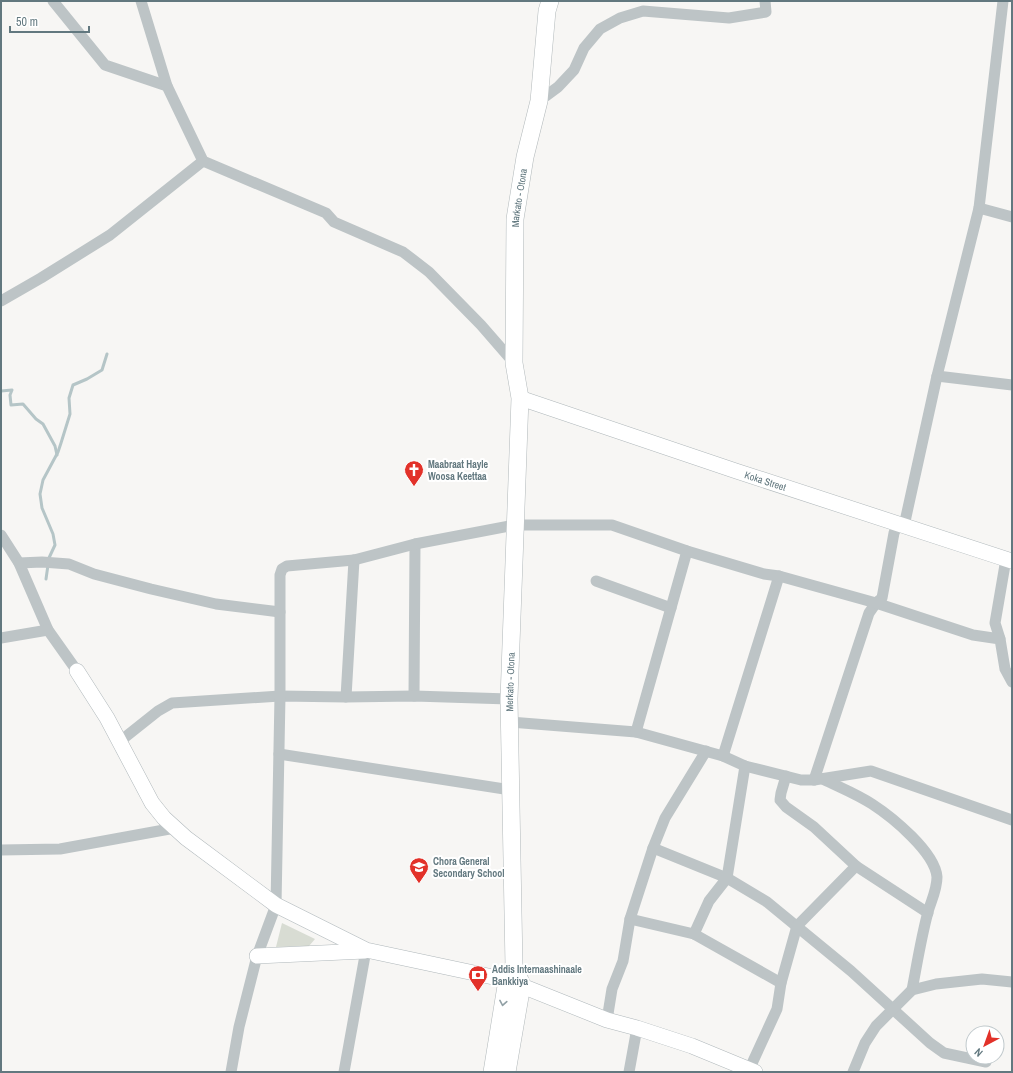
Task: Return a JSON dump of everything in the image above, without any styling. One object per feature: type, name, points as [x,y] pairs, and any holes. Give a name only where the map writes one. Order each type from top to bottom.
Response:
[{"type":"main road","name":"Markato - Otona","points":[[520,398],[514,364],[515,219],[524,157],[539,101],[546,12],[550,1]]},
{"type":"main road","name":"Koka Street","points":[[520,398],[1009,560]]},
{"type":"main road","name":"Merkato - Otona","points":[[514,977],[509,699],[520,398]]},
{"type":"main road","points":[[77,671],[107,718],[152,803],[164,818],[229,871],[276,905],[366,950]]},
{"type":"main road","points":[[257,956],[366,950],[514,977],[607,1020],[692,1046],[731,1068],[752,1071]]},
{"type":"main road","points":[[492,1072],[514,977]]},
{"type":"main road","points":[[507,1072],[514,977]]},
{"type":"street","points":[[54,1],[105,65],[167,86]]},
{"type":"street","points":[[141,1],[167,86],[203,161],[330,217],[403,252],[429,272],[482,325],[514,364]]},
{"type":"street","points":[[539,101],[558,87],[574,70],[584,48],[600,29],[620,18],[643,11],[729,18],[766,12],[765,1]]},
{"type":"street","points":[[819,779],[869,613],[876,603],[882,598],[894,533],[901,525],[979,208],[1003,1]]},
{"type":"street","points":[[1,301],[110,235],[203,161]]},
{"type":"street","points":[[979,208],[1012,217]]},
{"type":"street","points":[[937,376],[1012,385]]},
{"type":"street","points":[[231,1072],[239,1026],[257,956],[276,905],[280,696],[280,574],[282,569],[287,566],[354,560],[415,544],[515,525],[612,525],[687,551],[764,574],[779,576],[876,603],[973,635],[1000,639]]},
{"type":"street","points":[[1,535],[19,563],[48,630],[77,671]]},
{"type":"street","points":[[414,696],[415,544]]},
{"type":"street","points":[[636,732],[687,551]]},
{"type":"street","points":[[346,697],[354,560]]},
{"type":"street","points":[[1009,560],[995,623],[1000,639],[1005,670],[1012,682]]},
{"type":"street","points":[[19,563],[42,562],[69,564],[94,574],[216,604],[280,612]]},
{"type":"street","points":[[723,756],[779,576]]},
{"type":"street","points":[[596,580],[671,608]]},
{"type":"street","points":[[1,638],[48,630]]},
{"type":"street","points":[[120,742],[158,711],[172,703],[280,696],[414,696],[509,699]]},
{"type":"street","points":[[510,722],[636,732],[723,756],[745,766],[801,780],[819,779],[871,770],[1012,820]]},
{"type":"street","points":[[607,1020],[612,989],[623,961],[630,919],[653,848],[665,818],[706,751]]},
{"type":"street","points":[[279,754],[511,790]]},
{"type":"street","points":[[694,934],[709,901],[727,878],[745,766]]},
{"type":"street","points":[[786,776],[780,800],[786,807],[814,827],[856,866],[928,913]]},
{"type":"street","points":[[819,779],[870,803],[883,811],[917,841],[932,862],[937,876],[935,893],[928,913],[912,990]]},
{"type":"street","points":[[1,850],[60,848],[175,828]]},
{"type":"street","points":[[653,848],[727,878],[767,902],[851,971],[930,1043],[944,1053],[965,1058]]},
{"type":"street","points":[[752,1071],[777,1009],[781,983],[797,926],[856,866]]},
{"type":"street","points":[[630,919],[694,934],[781,983]]},
{"type":"street","points":[[344,1072],[366,950]]},
{"type":"street","points":[[853,1072],[865,1043],[876,1026],[912,990],[936,984],[982,978],[1012,982]]},
{"type":"street","points":[[629,1072],[637,1028]]},
{"type":"shaded area","points":[[282,923],[315,939],[309,946],[276,947]]},
{"type":"waterway","points":[[48,560],[55,545],[53,534],[42,508],[40,494],[43,480],[58,452],[61,443],[70,414],[69,398],[73,385],[102,370],[107,354]]},
{"type":"waterway","points":[[1,391],[12,390],[10,395],[11,405],[23,404],[36,419],[43,424],[55,446],[57,455]]},
{"type":"waterway","points":[[46,579],[48,565]]},
{"type":"place","name":"Maabraat Hayle Woosa Keettaa","points":[[414,487]]},
{"type":"place","name":"Chora General Secondary School","points":[[419,884]]},
{"type":"place","name":"Addis Internaashinaale Bankkiya","points":[[478,992]]}]
